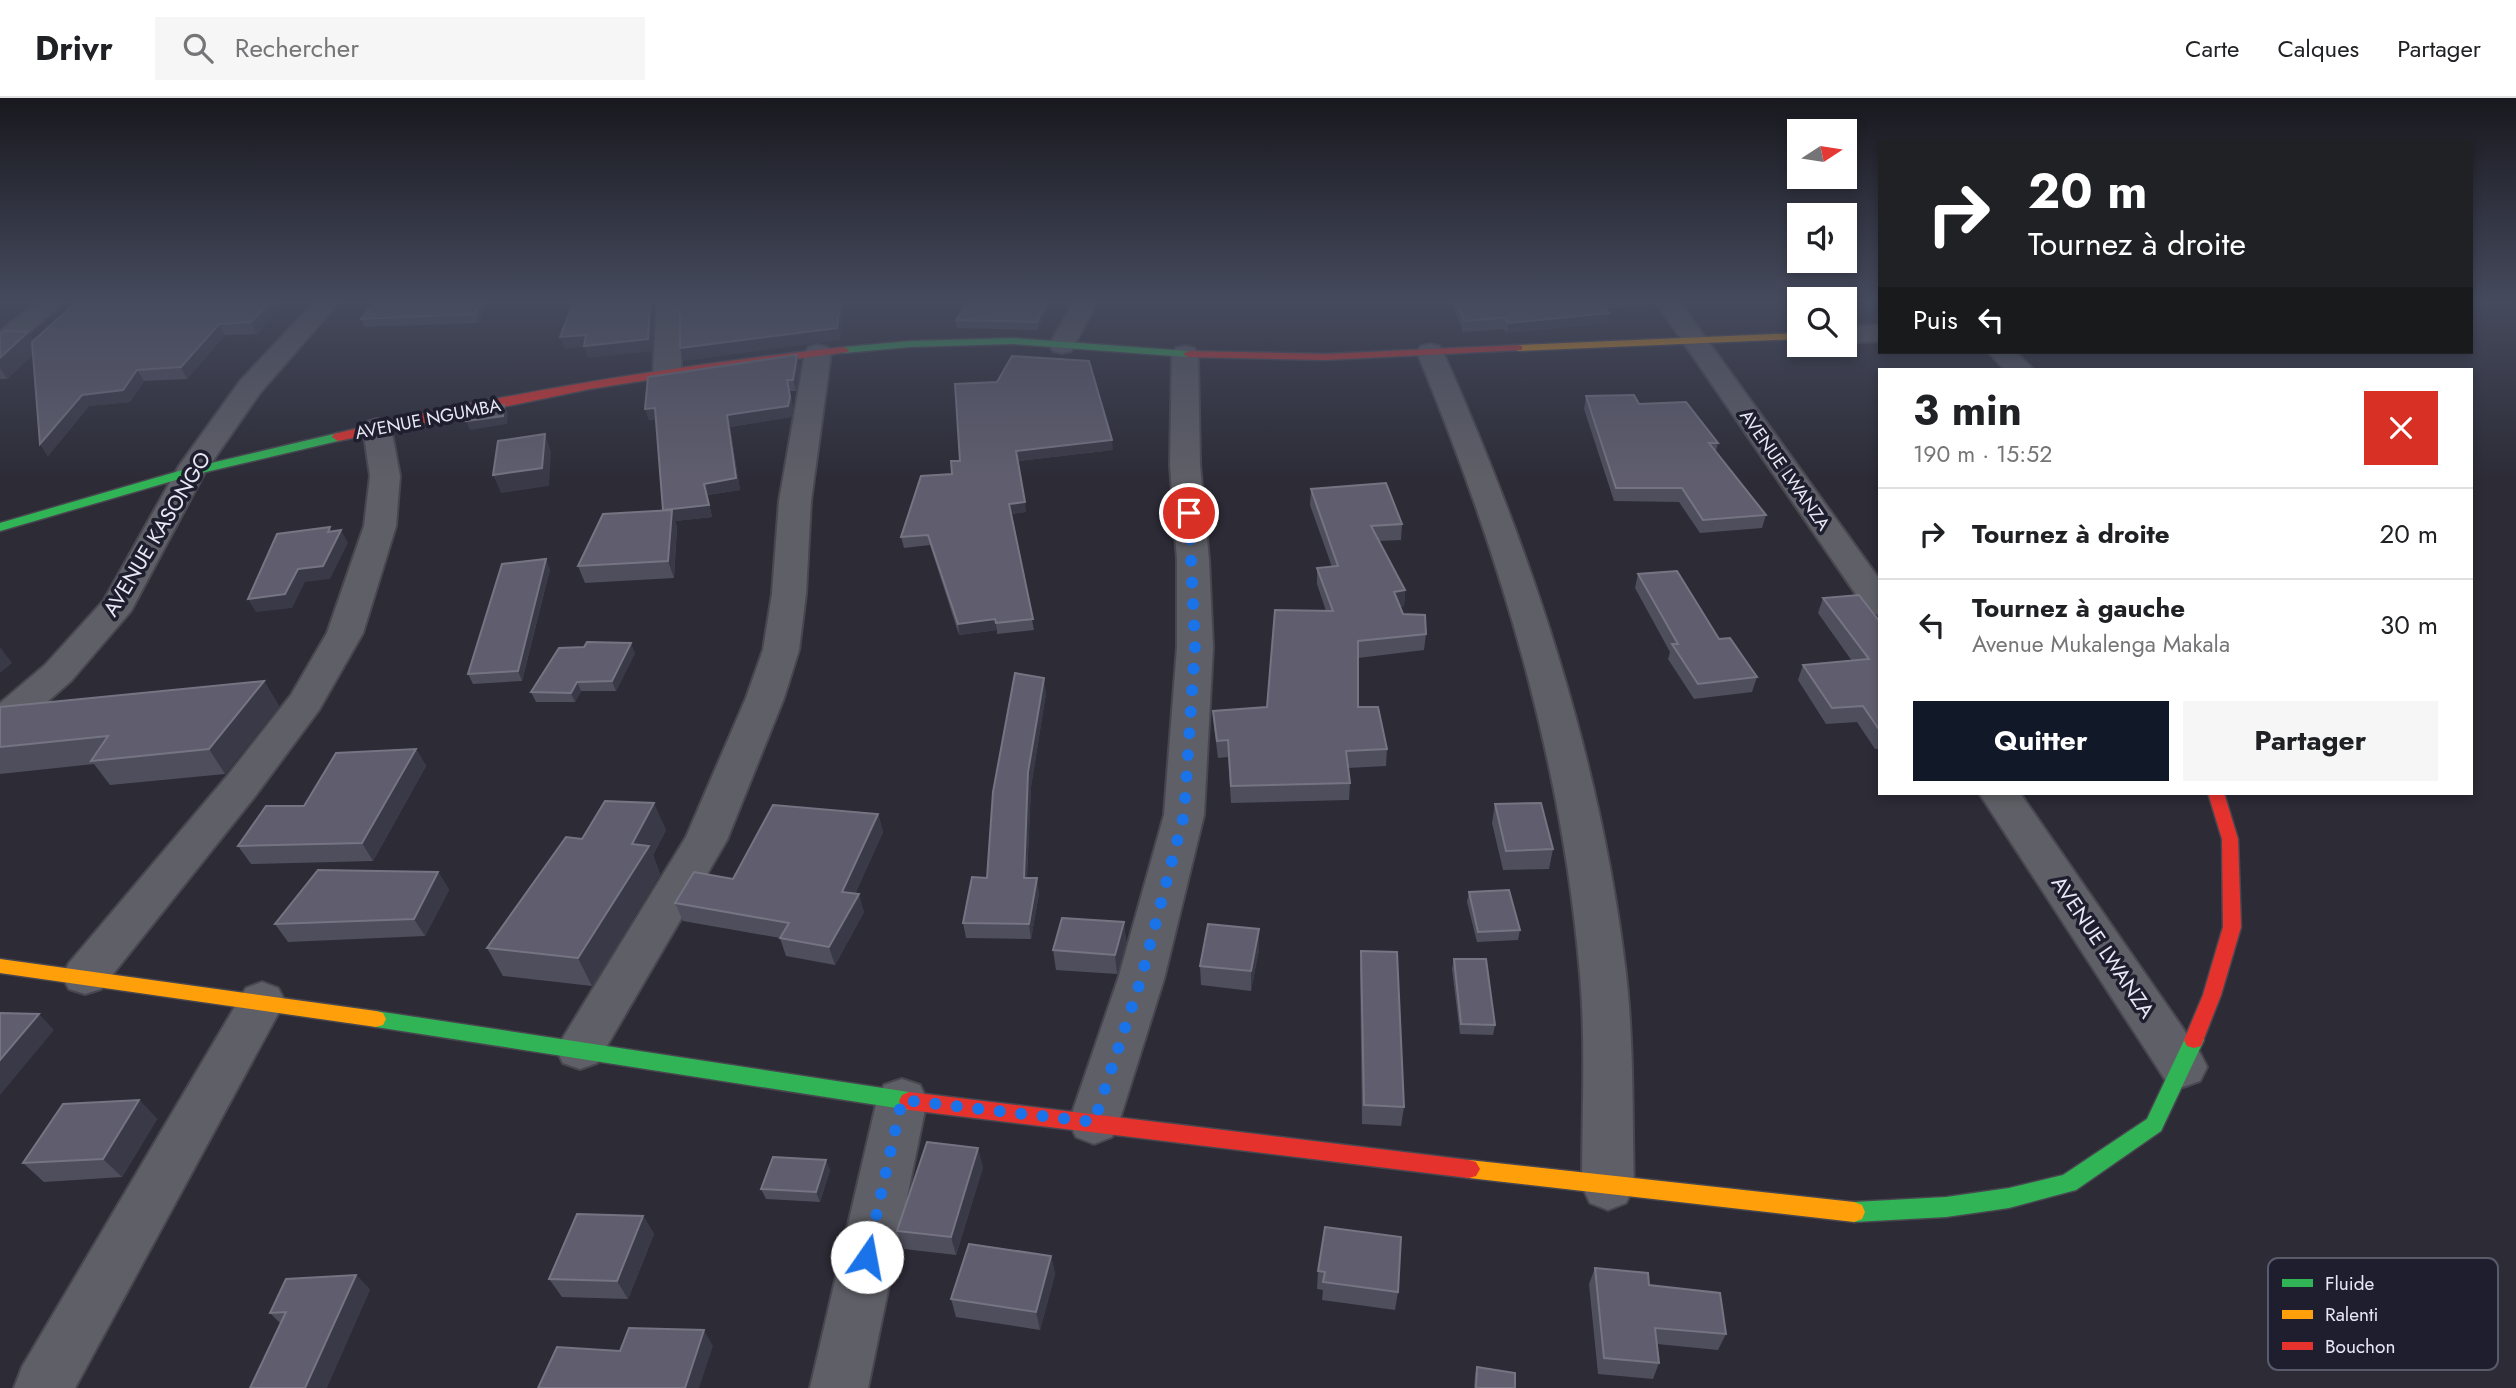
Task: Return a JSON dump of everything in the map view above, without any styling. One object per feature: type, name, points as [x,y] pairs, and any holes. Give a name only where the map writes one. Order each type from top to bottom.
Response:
[{"type":"street","name":"AVENUE KASONGO","points":[[0,723],[58,674],[120,604],[190,472],[250,387],[273,361]]},
{"type":"street","points":[[667,361],[667,374]]},
{"type":"street","name":"AVENUE NGUMBA","points":[[0,527],[190,472],[377,428],[667,374],[759,361]]},
{"type":"street","points":[[580,1049],[706,840],[744,755],[765,698],[781,650],[789,594],[795,501],[817,361]]},
{"type":"street","points":[[1094,1122],[1141,979],[1184,815],[1195,647],[1193,560],[1185,465],[1185,361]]},
{"type":"street","points":[[1434,361],[1468,439],[1512,561],[1548,676],[1583,838],[1604,988],[1608,1186]]},
{"type":"street","name":"AVENUE LWANZA","points":[[1710,361],[1878,602]]},
{"type":"street","points":[[85,976],[242,785],[306,701],[345,633],[380,526],[385,476],[377,428]]},
{"type":"street","name":"AVENUE LWANZA","points":[[2000,795],[2183,1067]]},
{"type":"street","points":[[0,966],[262,1001],[902,1100],[1608,1186],[1861,1213],[1946,1207],[2009,1198],[2068,1182],[2154,1125],[2183,1067],[2212,995],[2232,927],[2230,839],[2217,795]]},
{"type":"street","points":[[43,1388],[262,1001]]},
{"type":"street","points":[[839,1388],[902,1100]]},
{"type":"building","points":[[34,361],[186,361],[181,367],[137,370],[123,390],[82,395],[40,444]]},
{"type":"building","points":[[755,361],[796,361],[793,380],[787,380],[790,397],[788,406],[727,415],[736,478],[704,484],[709,505],[663,510],[655,408],[645,409],[648,377]]},
{"type":"building","points":[[1009,361],[1089,361],[1112,440],[1016,451],[1025,502],[1009,504],[1033,619],[996,623],[995,619],[958,624],[928,535],[901,537],[921,476],[952,474],[951,461],[960,461],[955,384],[997,382]]},
{"type":"building","points":[[1634,395],[1639,404],[1686,402],[1718,443],[1709,443],[1766,515],[1703,520],[1682,488],[1616,488],[1586,396]]},
{"type":"building","points":[[504,405],[503,416],[466,421],[468,411]]},
{"type":"building","points":[[545,434],[542,468],[493,475],[498,441]]},
{"type":"building","points":[[1386,483],[1402,524],[1371,526],[1405,590],[1394,592],[1403,614],[1425,615],[1426,634],[1358,641],[1358,707],[1378,707],[1387,749],[1346,751],[1350,783],[1231,786],[1228,740],[1217,741],[1213,711],[1267,707],[1275,610],[1333,611],[1317,568],[1338,566],[1311,489]]},
{"type":"building","points":[[672,510],[668,561],[578,566],[603,514]]},
{"type":"building","points":[[330,527],[328,532],[341,530],[323,566],[298,569],[285,594],[248,599],[277,534]]},
{"type":"building","points":[[546,559],[518,671],[468,674],[502,564]]},
{"type":"building","points":[[1677,571],[1719,639],[1730,638],[1757,677],[1698,684],[1672,644],[1678,644],[1638,574]]},
{"type":"building","points":[[1859,595],[1878,619],[1878,728],[1863,706],[1832,708],[1803,665],[1869,659],[1823,598]]},
{"type":"building","points":[[587,642],[631,643],[612,681],[577,682],[571,693],[531,692],[559,648],[584,647]]},
{"type":"building","points":[[1015,673],[1044,678],[1028,772],[1024,878],[1037,878],[1029,924],[963,923],[972,877],[987,878],[993,792]]},
{"type":"building","points":[[264,681],[209,749],[91,761],[108,736],[0,747],[0,707]]},
{"type":"building","points":[[416,749],[362,843],[238,846],[266,806],[304,806],[336,753]]},
{"type":"building","points":[[605,801],[654,803],[632,844],[649,846],[578,958],[487,948],[566,837],[582,839]]},
{"type":"building","points":[[1541,803],[1553,849],[1506,851],[1495,804]]},
{"type":"building","points":[[773,805],[878,814],[842,892],[859,894],[829,947],[780,938],[789,923],[675,903],[694,872],[733,879]]},
{"type":"building","points":[[318,870],[438,872],[414,919],[275,924]]},
{"type":"building","points":[[1509,890],[1520,930],[1478,932],[1469,892]]},
{"type":"building","points":[[1062,918],[1124,922],[1115,955],[1053,950]]},
{"type":"building","points":[[1208,924],[1259,929],[1251,971],[1200,966]]},
{"type":"building","points":[[1361,951],[1397,952],[1404,1107],[1364,1105]]},
{"type":"building","points":[[1454,959],[1486,959],[1495,1025],[1461,1024]]},
{"type":"building","points":[[0,1013],[39,1014],[0,1060]]},
{"type":"building","points":[[139,1100],[103,1159],[23,1163],[63,1104]]},
{"type":"building","points":[[927,1142],[978,1148],[951,1237],[897,1231]]},
{"type":"building","points":[[773,1157],[826,1160],[816,1192],[761,1189]]},
{"type":"building","points":[[577,1214],[643,1216],[617,1281],[549,1279]]},
{"type":"building","points":[[1325,1227],[1401,1237],[1398,1292],[1323,1282],[1325,1272],[1318,1271]]},
{"type":"building","points":[[969,1244],[1051,1256],[1036,1312],[951,1299]]},
{"type":"building","points":[[1595,1268],[1648,1273],[1649,1285],[1720,1293],[1726,1334],[1655,1328],[1659,1363],[1604,1358]]},
{"type":"building","points":[[356,1275],[305,1388],[250,1388],[286,1312],[270,1313],[286,1279]]},
{"type":"building","points":[[629,1328],[704,1330],[685,1388],[538,1388],[557,1347],[620,1351]]},
{"type":"building","points":[[1477,1367],[1515,1373],[1515,1388],[1476,1388]]},
{"type":"traffic: fast","points":[[0,527],[190,472],[338,437]]},
{"type":"traffic: fast","points":[[376,1019],[909,1101]]},
{"type":"traffic: fast","points":[[1854,1212],[1946,1207],[2009,1198],[2068,1183],[2154,1125],[2194,1040]]},
{"type":"traffic: slow","points":[[0,966],[376,1019]]},
{"type":"traffic: slow","points":[[1469,1169],[1854,1212]]},
{"type":"traffic: jam","points":[[338,437],[463,409],[590,385],[747,361]]},
{"type":"traffic: jam","points":[[2194,1040],[2212,995],[2232,927],[2230,839],[2217,795]]},
{"type":"traffic: jam","points":[[909,1101],[1469,1169]]},
{"type":"route","points":[[867,1257],[902,1100],[1094,1122],[1141,979],[1184,815],[1195,647],[1189,513]]}]
